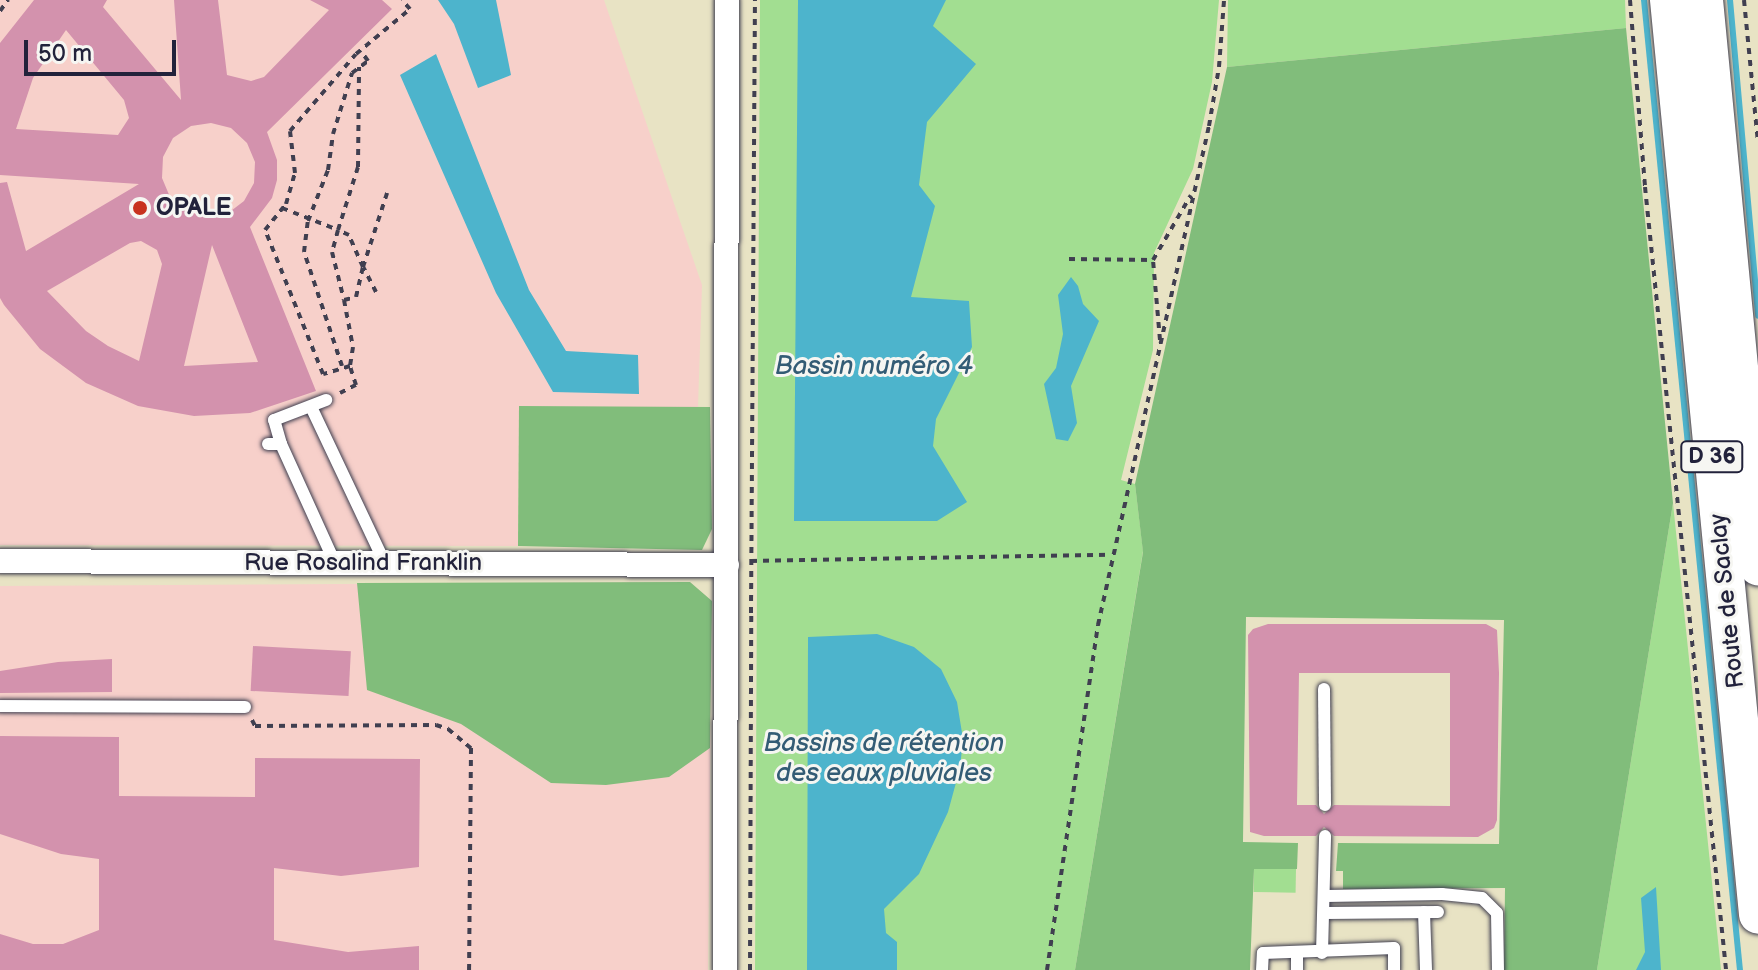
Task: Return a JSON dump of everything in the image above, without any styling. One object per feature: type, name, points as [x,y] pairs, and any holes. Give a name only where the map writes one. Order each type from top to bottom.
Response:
[{"type":"main road","name":"Route de Saclay","points":[[1669,0],[1758,915]]},
{"type":"main road","name":"Route de Saclay","points":[[1704,0],[1758,566]]},
{"type":"street","points":[[725,970],[739,614],[727,565],[727,0]]},
{"type":"street","name":"Rue Rosalind Franklin","points":[[0,561],[727,565]]},
{"type":"lane","points":[[326,400],[274,420],[274,444],[335,563]]},
{"type":"lane","points":[[313,411],[385,563]]},
{"type":"lane","points":[[1324,689],[1325,805]]},
{"type":"lane","points":[[0,706],[245,707]]},
{"type":"lane","points":[[1322,953],[1326,896],[1325,836]]},
{"type":"lane","points":[[1326,896],[1442,894],[1482,898],[1497,913],[1498,970]]},
{"type":"lane","points":[[1424,912],[1426,970]]},
{"type":"lane","points":[[1325,913],[1438,912]]},
{"type":"lane","points":[[1262,970],[1263,953],[1394,948],[1394,970]]},
{"type":"lane","points":[[1297,953],[1297,970]]},
{"type":"path","points":[[0,11],[8,0]]},
{"type":"path","points":[[350,366],[323,374],[265,230],[282,208],[295,173],[290,131],[361,51],[410,9],[402,0]]},
{"type":"path","points":[[750,970],[739,614],[751,561],[755,0]]},
{"type":"path","points":[[1047,970],[1084,707],[1111,555],[1161,346],[1219,67],[1224,0]]},
{"type":"path","points":[[1630,0],[1645,187],[1726,970]]},
{"type":"path","points":[[1744,0],[1758,142]]},
{"type":"path","points":[[342,366],[304,252],[308,221],[328,170],[333,134],[352,73],[368,61],[361,51]]},
{"type":"path","points":[[326,400],[356,385],[350,366],[353,347],[332,252],[358,167],[359,67]]},
{"type":"path","points":[[1161,346],[1153,260],[1194,189]]},
{"type":"path","points":[[344,300],[356,297],[387,193]]},
{"type":"path","points":[[282,208],[349,235],[376,292]]},
{"type":"path","points":[[1069,259],[1153,260]]},
{"type":"path","points":[[751,561],[1111,555]]},
{"type":"path","points":[[245,707],[255,726],[436,725],[448,729],[471,748],[469,970]]},
{"type":"shaded area","points":[[0,0],[604,0],[702,285],[698,407],[519,407],[518,546],[0,545]]},
{"type":"shaded area","points":[[690,582],[712,601],[708,970],[0,970],[0,586]]},
{"type":"green space","points":[[760,0],[1219,0],[1212,82],[1193,169],[1154,253],[1153,350],[1121,480],[1135,484],[1143,551],[1075,970],[755,970]]},
{"type":"green space","points":[[1228,0],[1625,0],[1626,28],[1227,67]]},
{"type":"green space","points":[[1626,28],[1673,503],[1597,970],[1504,970],[1505,888],[1343,889],[1343,871],[1336,871],[1338,843],[1499,844],[1504,620],[1246,617],[1243,842],[1298,843],[1297,869],[1254,869],[1250,970],[1075,970],[1143,552],[1135,484],[1227,67]]},
{"type":"green space","points":[[519,406],[710,407],[712,529],[702,550],[518,546]]},
{"type":"green space","points":[[1673,503],[1721,970],[1597,970]]},
{"type":"green space","points":[[690,582],[712,601],[710,748],[669,777],[606,785],[551,783],[461,724],[367,690],[357,583]]},
{"type":"green space","points":[[1254,868],[1296,869],[1296,893],[1254,892]]},
{"type":"water","points":[[438,0],[496,0],[511,75],[478,88],[454,24]]},
{"type":"water","name":"Bassin numéro 4","points":[[798,0],[946,0],[933,26],[976,64],[927,122],[919,185],[935,206],[911,297],[969,301],[972,347],[936,419],[933,446],[967,502],[937,521],[794,521]]},
{"type":"water","points":[[436,54],[529,290],[566,351],[638,355],[639,394],[553,392],[496,293],[400,75]]},
{"type":"water","points":[[1071,277],[1078,286],[1083,304],[1099,321],[1071,386],[1077,423],[1068,441],[1056,439],[1044,384],[1056,368],[1063,334],[1058,295]]},
{"type":"water","name":"Bassins de rétention des eaux pluviales","points":[[877,634],[914,647],[941,669],[957,702],[963,739],[960,768],[948,812],[919,874],[884,909],[886,933],[897,942],[897,970],[807,970],[808,637]]},
{"type":"water","points":[[1656,887],[1661,970],[1636,970],[1645,952],[1641,898]]},
{"type":"building","name":"OPALE","points":[[34,0],[107,0],[103,7],[181,100],[174,0],[218,0],[227,75],[251,81],[264,77],[329,10],[310,0],[382,0],[392,9],[267,132],[277,160],[277,180],[272,198],[250,227],[316,391],[250,413],[194,416],[138,406],[86,383],[40,349],[0,298],[0,183],[7,182],[26,251],[139,184],[0,175],[0,43]],"holes":[[[66,30],[124,100],[129,118],[118,135],[16,129],[33,78]],[[211,123],[231,128],[247,143],[255,162],[254,183],[244,201],[227,214],[206,217],[186,211],[170,197],[162,178],[163,157],[173,138],[191,126]],[[141,241],[157,250],[162,264],[139,361],[86,331],[47,291],[130,243]],[[212,245],[258,362],[184,366]]]},
{"type":"building","points":[[1268,624],[1486,624],[1497,630],[1497,820],[1494,828],[1478,837],[1334,836],[1324,827],[1316,836],[1264,836],[1250,832],[1248,635],[1253,629]],"holes":[[[1299,673],[1450,673],[1450,806],[1334,805],[1324,814],[1316,805],[1297,805]]]},
{"type":"building","points":[[253,646],[351,651],[349,696],[251,691]]},
{"type":"building","points":[[112,659],[112,692],[0,693],[0,671],[58,662]]},
{"type":"building","points":[[0,736],[119,737],[119,796],[255,797],[255,758],[420,759],[419,867],[341,876],[274,868],[274,940],[348,952],[419,946],[419,970],[0,970],[0,934],[33,944],[63,944],[99,930],[99,859],[61,854],[0,834]]},
{"type":"waterway","points":[[1644,0],[1740,970]]},
{"type":"waterway","points":[[1730,0],[1758,316]]},
{"type":"place","name":"OPALE","points":[[140,208]]}]
